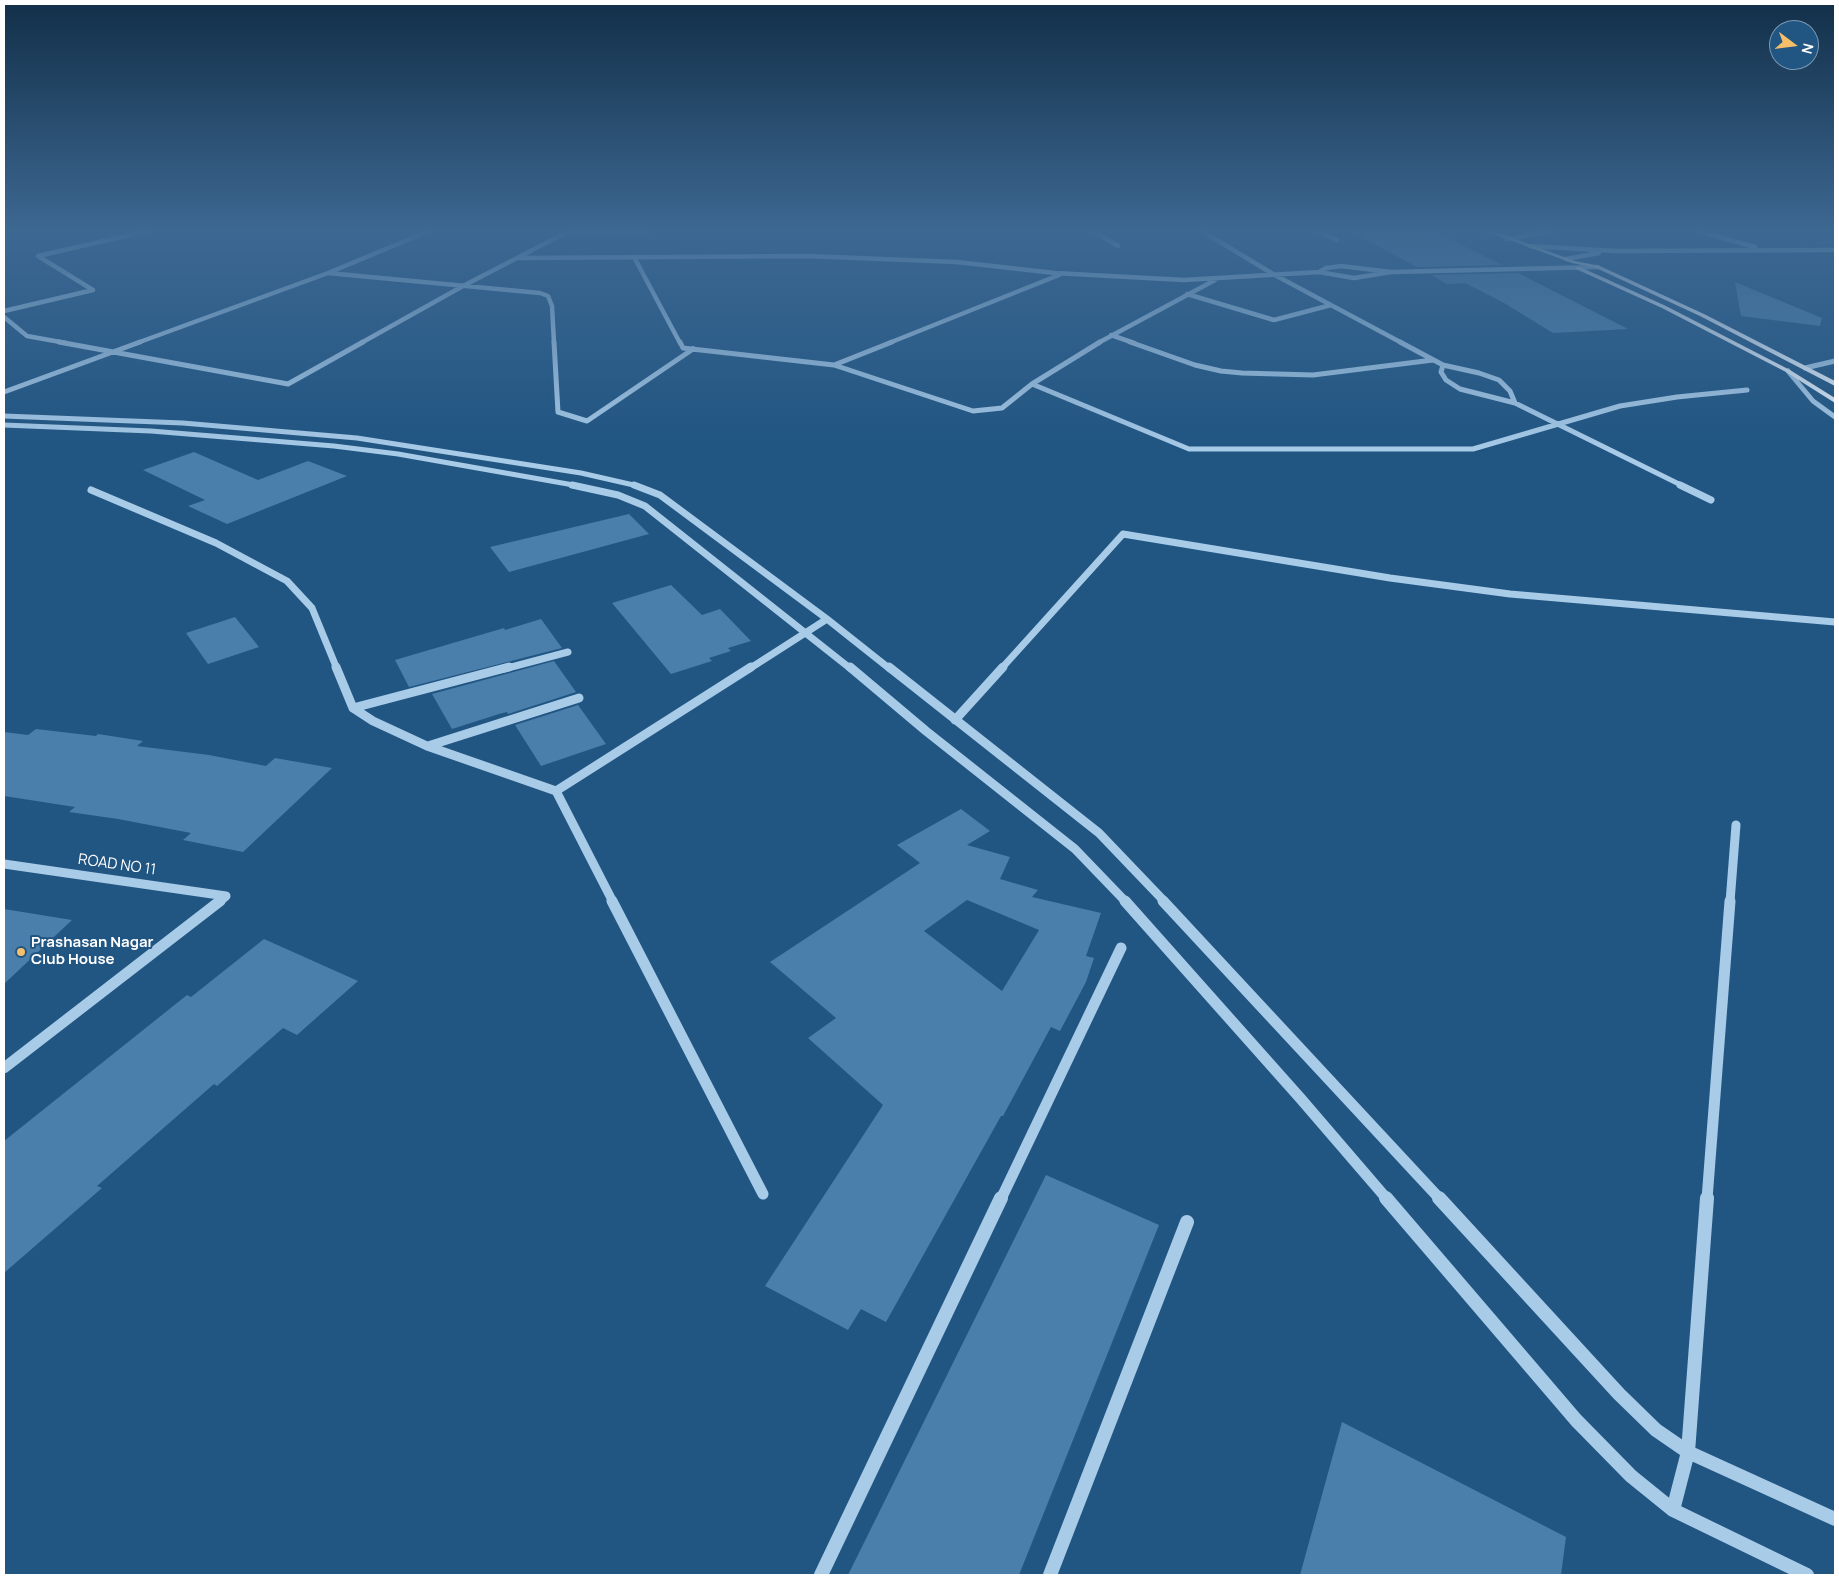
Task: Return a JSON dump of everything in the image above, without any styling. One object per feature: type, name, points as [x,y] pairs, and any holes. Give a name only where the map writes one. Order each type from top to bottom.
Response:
[{"type":"main road","points":[[1659,305],[1788,371],[1834,400]]},
{"type":"main road","points":[[1680,305],[1833,382]]},
{"type":"street","points":[[4,311],[31,305]]},
{"type":"street","points":[[4,392],[242,305]]},
{"type":"street","points":[[4,317],[27,336],[288,384],[430,305]]},
{"type":"street","points":[[551,305],[558,412],[587,421],[693,349]]},
{"type":"street","points":[[660,305],[683,348],[834,366],[973,411],[1002,408],[1032,384],[1111,335],[1167,305]]},
{"type":"street","points":[[834,366],[986,305]]},
{"type":"street","points":[[1223,305],[1274,320],[1331,305],[1443,365],[1479,373],[1499,380],[1510,391],[1515,403]]},
{"type":"street","points":[[1111,335],[1195,365],[1220,371],[1242,373],[1313,375],[1433,360]]},
{"type":"street","points":[[1805,368],[1835,361]]},
{"type":"street","points":[[1443,365],[1441,372],[1446,380],[1460,389],[1515,403],[1711,500]]},
{"type":"street","points":[[1788,371],[1813,402],[1835,417]]},
{"type":"street","points":[[1032,384],[1189,449],[1473,449],[1620,406],[1677,397],[1747,390]]},
{"type":"street","points":[[4,416],[183,423],[357,438],[610,479],[660,495],[827,619],[1099,833],[1222,962],[1619,1394],[1656,1430],[1688,1452],[1835,1519]]},
{"type":"street","points":[[4,425],[161,431],[316,444],[408,456],[559,482],[618,495],[645,506],[807,632],[926,731],[1075,849],[1126,902],[1294,1092],[1576,1420],[1631,1476],[1673,1510],[1807,1575]]},
{"type":"street","points":[[91,490],[216,543],[287,581],[312,608],[353,708],[373,721],[427,746],[556,791],[763,1194]]},
{"type":"street","points":[[955,720],[1124,534],[1381,577],[1510,594],[1835,622]]},
{"type":"street","points":[[556,791],[827,619]]},
{"type":"street","points":[[353,708],[568,652]]},
{"type":"street","points":[[427,746],[579,698]]},
{"type":"street","points":[[1673,1510],[1688,1452],[1736,825]]},
{"type":"street","name":"ROAD NO 11","points":[[4,864],[226,896],[4,1068]]},
{"type":"street","points":[[821,1575],[1121,948]]},
{"type":"street","points":[[1050,1575],[1187,1222]]},
{"type":"building","points":[[1507,305],[1580,305],[1628,329],[1553,333]]},
{"type":"building","points":[[1739,305],[1790,305],[1822,318],[1820,326],[1741,316]]},
{"type":"building","points":[[194,452],[258,480],[308,461],[347,476],[227,524],[188,506],[205,500],[143,470]]},
{"type":"building","points":[[629,514],[649,534],[509,572],[490,547]]},
{"type":"building","points":[[671,585],[702,615],[720,609],[751,641],[728,648],[731,651],[709,658],[712,661],[671,674],[612,603]]},
{"type":"building","points":[[235,617],[259,647],[208,664],[186,633]]},
{"type":"building","points":[[541,619],[562,648],[409,687],[395,660],[504,628],[505,630]]},
{"type":"building","points":[[554,661],[576,692],[508,714],[507,712],[499,714],[452,729],[432,694]]},
{"type":"building","points":[[578,705],[606,744],[541,766],[515,725]]},
{"type":"building","points":[[36,729],[96,736],[98,734],[143,741],[137,746],[209,755],[266,766],[275,758],[332,768],[243,852],[183,840],[191,833],[69,812],[75,807],[4,796],[4,732],[28,735]]},
{"type":"building","points":[[961,809],[990,831],[967,845],[1010,857],[1000,879],[1038,890],[1032,897],[1101,913],[1086,956],[1094,958],[1086,982],[1060,1031],[1051,1027],[1003,1116],[1001,1116],[886,1322],[861,1309],[848,1330],[765,1286],[883,1105],[808,1038],[836,1018],[770,962],[920,863],[897,845]],"holes":[[[967,900],[1039,930],[1002,991],[924,931]]]},
{"type":"building","name":"Prashasan Nagar Club House","points":[[4,909],[72,920],[4,984]]},
{"type":"building","points":[[264,939],[358,981],[297,1035],[283,1028],[217,1086],[214,1084],[97,1186],[102,1188],[4,1273],[4,1141],[187,995],[191,997]]},
{"type":"building","points":[[1046,1175],[1159,1225],[1019,1575],[848,1575]]},
{"type":"building","points":[[1342,1422],[1566,1537],[1561,1575],[1300,1575]]},
{"type":"place","name":"Prashasan Nagar Club House","points":[[21,952]]}]
